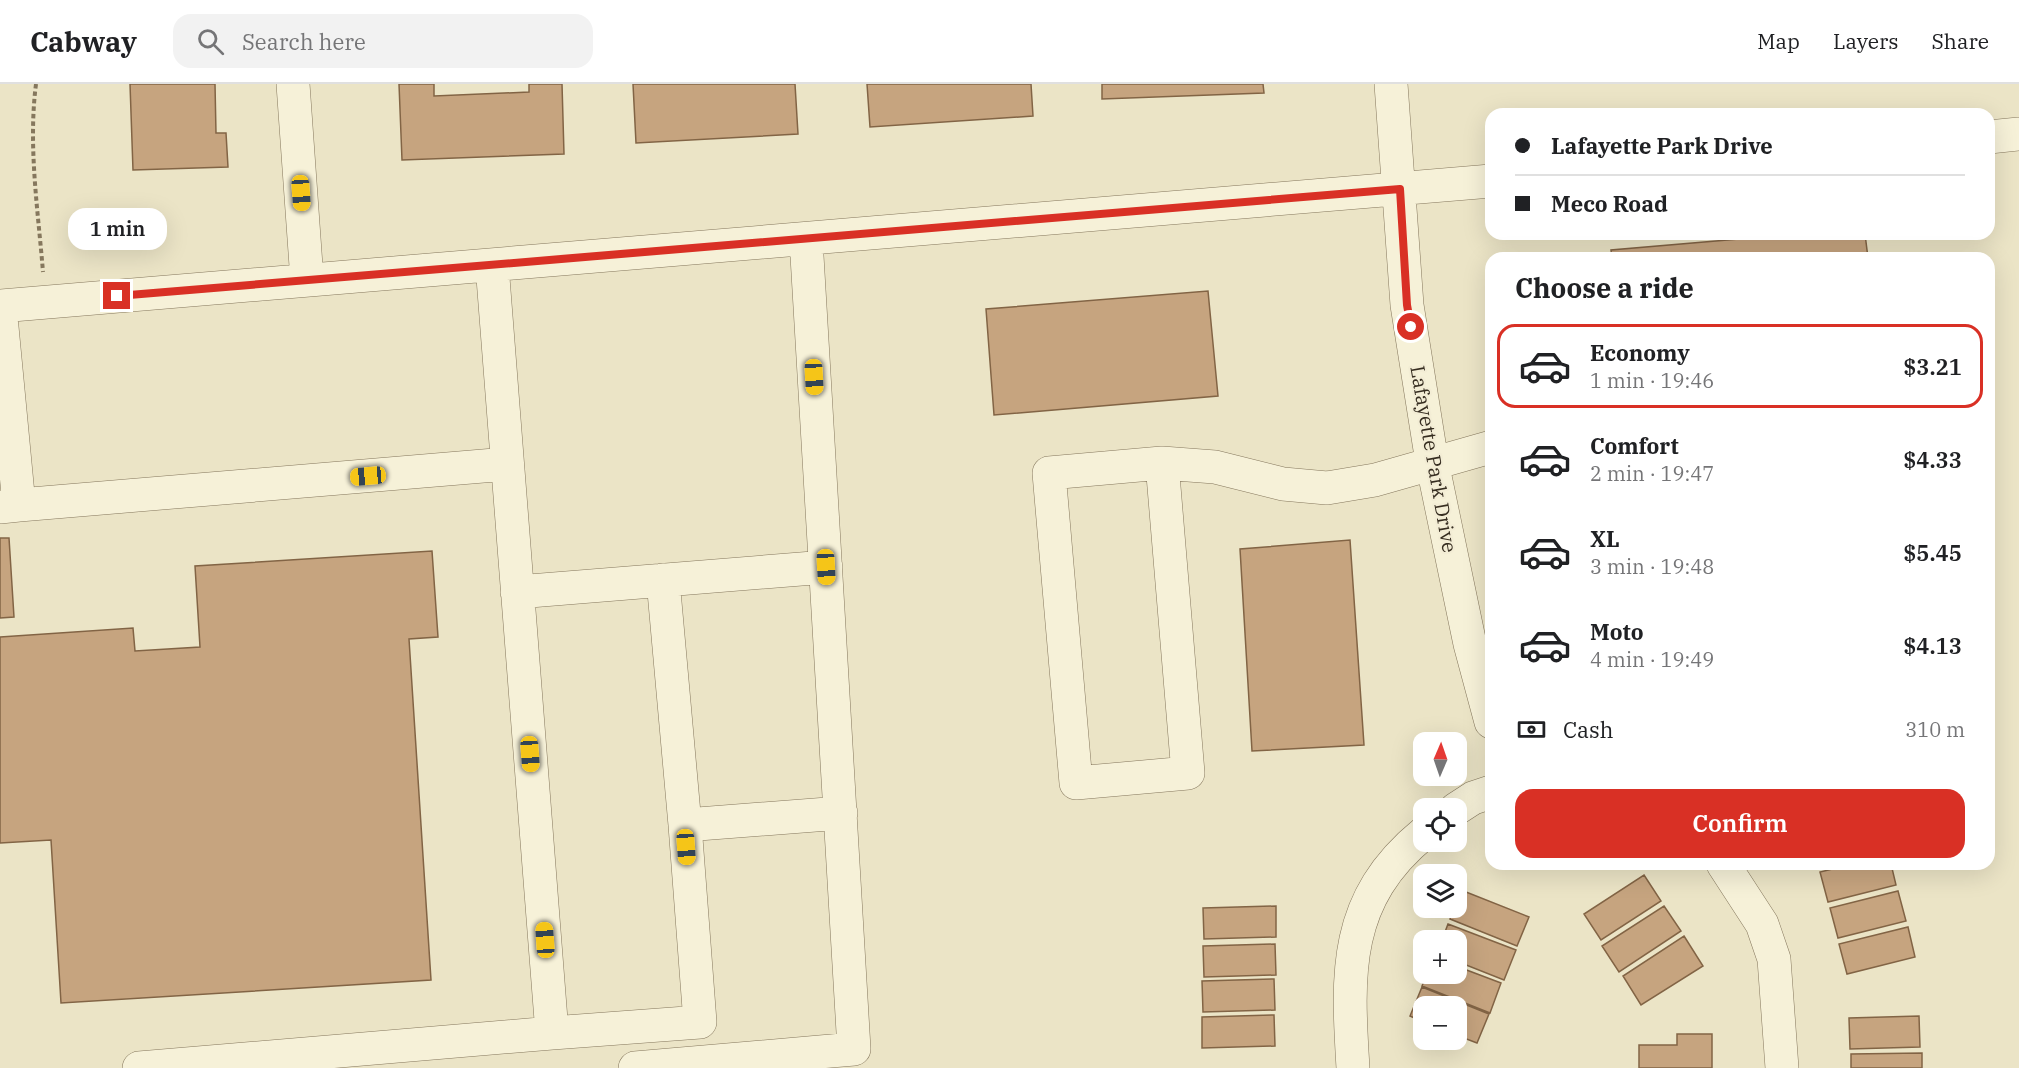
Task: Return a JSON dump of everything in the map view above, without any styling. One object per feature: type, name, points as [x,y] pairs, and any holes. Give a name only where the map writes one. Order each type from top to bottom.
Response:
[{"type":"street","points":[[293,84],[307,280]]},
{"type":"street","name":"Lafayette Park Drive","points":[[1391,84],[1407,305],[1432,462],[1470,644],[1485,700]]},
{"type":"street","points":[[1995,136],[2019,134]]},
{"type":"street","points":[[507,464],[9,506],[0,306],[1485,182]]},
{"type":"street","points":[[635,1068],[854,1049],[806,238]]},
{"type":"street","points":[[492,265],[552,1033]]},
{"type":"street","points":[[1162,463],[1188,773],[1076,783],[1048,473],[1162,463],[1215,467],[1283,484],[1327,488],[1375,480],[1485,449]]},
{"type":"street","points":[[517,592],[826,567]]},
{"type":"street","points":[[139,1068],[700,1022],[663,580]]},
{"type":"street","points":[[1467,802],[1485,794]]},
{"type":"street","points":[[685,825],[841,813]]},
{"type":"street","points":[[1353,1068],[1349,1000],[1351,957],[1359,924],[1379,881],[1413,842]]},
{"type":"street","points":[[1727,870],[1762,924],[1774,959],[1782,1068]]},
{"type":"street","points":[[619,1029],[624,1068]]},
{"type":"path","points":[[36,84],[33,136],[46,302]]},
{"type":"building","points":[[130,84],[215,84],[216,133],[226,133],[228,167],[133,170]]},
{"type":"building","points":[[399,84],[434,84],[434,96],[529,92],[529,84],[562,84],[564,154],[402,160]]},
{"type":"building","points":[[633,84],[795,84],[798,134],[636,143]]},
{"type":"building","points":[[867,84],[1031,84],[1033,116],[870,127]]},
{"type":"building","points":[[1102,84],[1263,84],[1264,93],[1102,99]]},
{"type":"building","points":[[1727,240],[1866,240],[1867,252],[1611,252],[1611,250]]},
{"type":"building","points":[[1208,291],[1218,396],[994,415],[986,309]]},
{"type":"building","points":[[0,538],[9,538],[14,617],[0,618]]},
{"type":"building","points":[[1350,540],[1364,745],[1252,751],[1240,549]]},
{"type":"building","points":[[432,551],[438,637],[409,639],[431,980],[61,1003],[51,840],[0,843],[0,637],[133,628],[135,651],[200,647],[195,566]]},
{"type":"building","points":[[1892,870],[1896,885],[1828,902],[1820,872]]},
{"type":"building","points":[[1644,875],[1661,901],[1601,940],[1584,914]]},
{"type":"building","points":[[1898,891],[1906,921],[1838,938],[1830,908]]},
{"type":"building","points":[[1467,892],[1529,917],[1517,946],[1450,919],[1467,918]]},
{"type":"building","points":[[1276,906],[1276,937],[1204,939],[1203,908]]},
{"type":"building","points":[[1664,906],[1681,931],[1619,972],[1602,946]]},
{"type":"building","points":[[1448,924],[1464,930],[1446,930]]},
{"type":"building","points":[[1908,927],[1915,957],[1847,974],[1839,944]]},
{"type":"building","points":[[1467,931],[1516,950],[1504,980],[1467,965]]},
{"type":"building","points":[[1684,936],[1703,966],[1641,1005],[1623,976]]},
{"type":"building","points":[[1275,944],[1276,975],[1204,977],[1203,946]]},
{"type":"building","points":[[1467,970],[1501,983],[1490,1013],[1467,1004],[1467,996],[1447,996],[1422,986],[1423,984],[1467,984]]},
{"type":"building","points":[[1274,979],[1275,1010],[1203,1012],[1202,981]]},
{"type":"building","points":[[1422,987],[1444,996],[1418,996]]},
{"type":"building","points":[[1467,1005],[1489,1014],[1477,1043],[1467,1039]]},
{"type":"building","points":[[1274,1015],[1275,1046],[1202,1048],[1202,1017]]},
{"type":"building","points":[[1919,1016],[1920,1047],[1850,1049],[1849,1018]]},
{"type":"building","points":[[1677,1034],[1712,1034],[1712,1068],[1639,1068],[1639,1045],[1677,1045]]},
{"type":"building","points":[[1922,1053],[1922,1068],[1851,1068],[1851,1054]]},
{"type":"route","points":[[117,296],[1400,189],[1407,305],[1411,327]]}]
